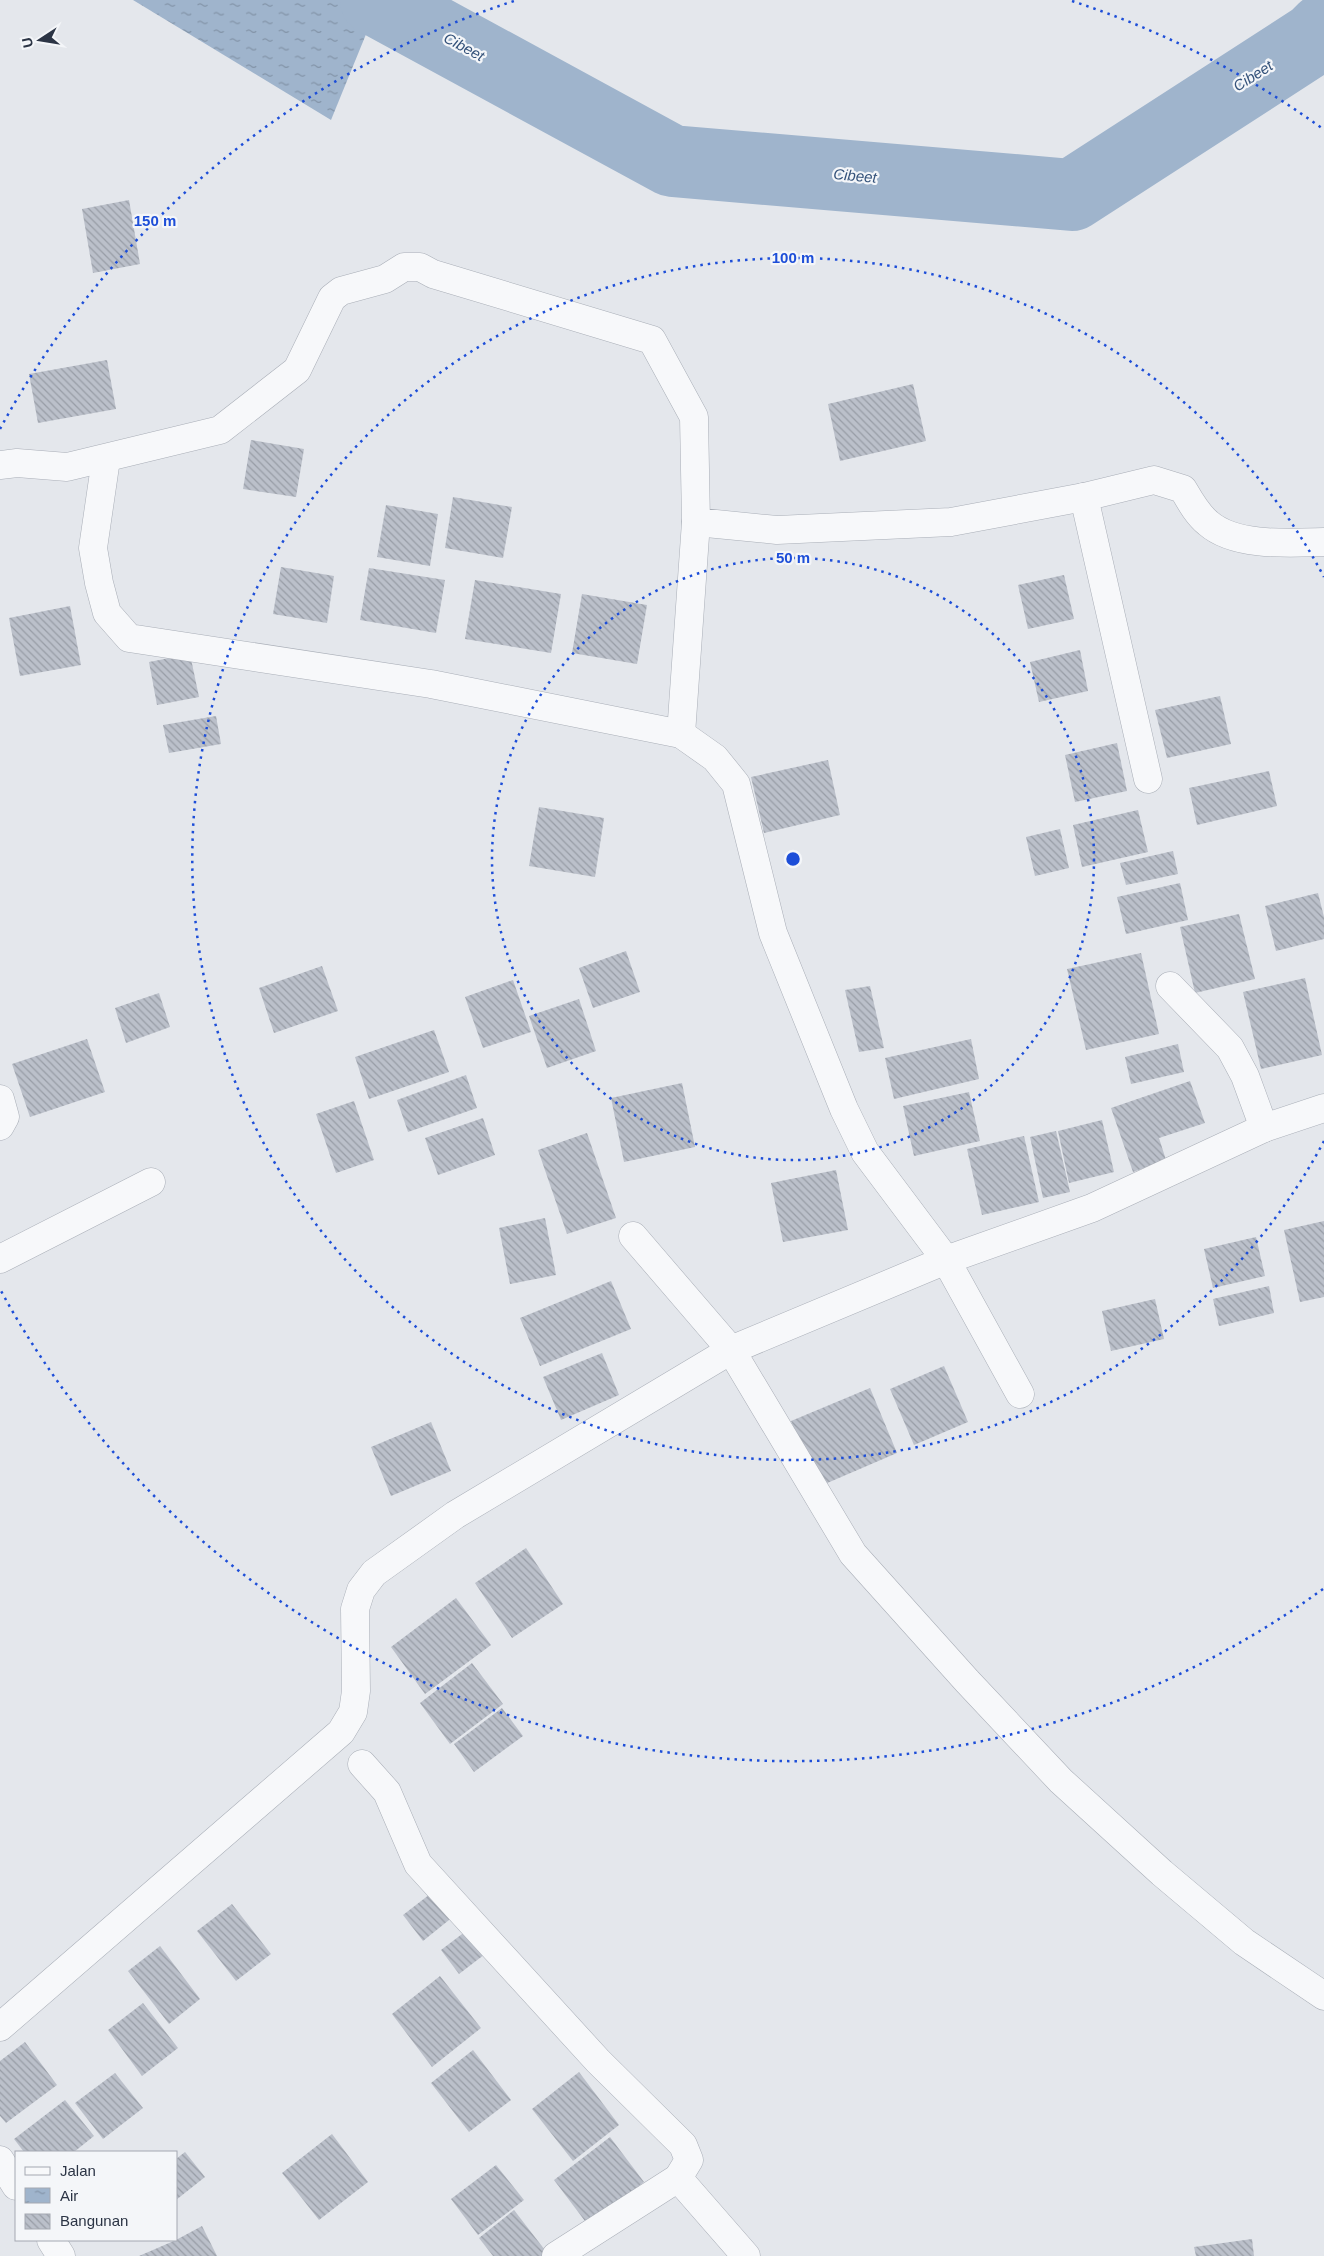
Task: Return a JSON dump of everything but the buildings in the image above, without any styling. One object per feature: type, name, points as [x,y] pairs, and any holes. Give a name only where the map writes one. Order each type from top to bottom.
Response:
[{"type":"street","points":[[0,465],[17,463],[67,468],[220,430],[298,370],[332,298],[350,288],[385,279],[404,267],[420,267],[433,274],[652,340],[694,416],[696,522],[681,734]]},
{"type":"street","points":[[106,458],[93,548],[107,614],[129,638],[431,684],[681,734],[715,758],[736,784],[774,933],[844,1110],[865,1152],[946,1260],[1020,1394]]},
{"type":"street","points":[[696,522],[777,530],[951,522],[1084,497],[1154,480],[1183,489],[1190,502],[1208,524],[1232,537],[1262,542],[1324,542]]},
{"type":"street","points":[[1084,497],[1148,779]]},
{"type":"street","points":[[1170,986],[1230,1048],[1245,1076],[1264,1128]]},
{"type":"street","points":[[0,1098],[5,1117],[0,1126]]},
{"type":"street","points":[[0,2027],[341,1732],[353,1712],[354,1705],[355,1609],[361,1590],[374,1573],[454,1515],[731,1350],[946,1260],[1092,1208],[1264,1128],[1324,1108]]},
{"type":"street","points":[[0,1259],[151,1182]]},
{"type":"street","points":[[633,1236],[731,1350],[853,1554],[967,1681],[1061,1781],[1162,1873],[1244,1942],[1324,1996]]},
{"type":"street","points":[[362,1764],[387,1792],[418,1864],[598,2061],[683,2145],[690,2160],[678,2178],[556,2256]]},
{"type":"street","points":[[0,2160],[15,2184]]},
{"type":"street","points":[[678,2178],[746,2256]]},
{"type":"street","points":[[52,2241],[61,2256]]},
{"type":"water","points":[[133,0],[380,0],[331,120]]},
{"type":"waterway","name":"Cibeet","points":[[376,0],[672,161],[1072,195],[1315,38],[1324,29]]}]
